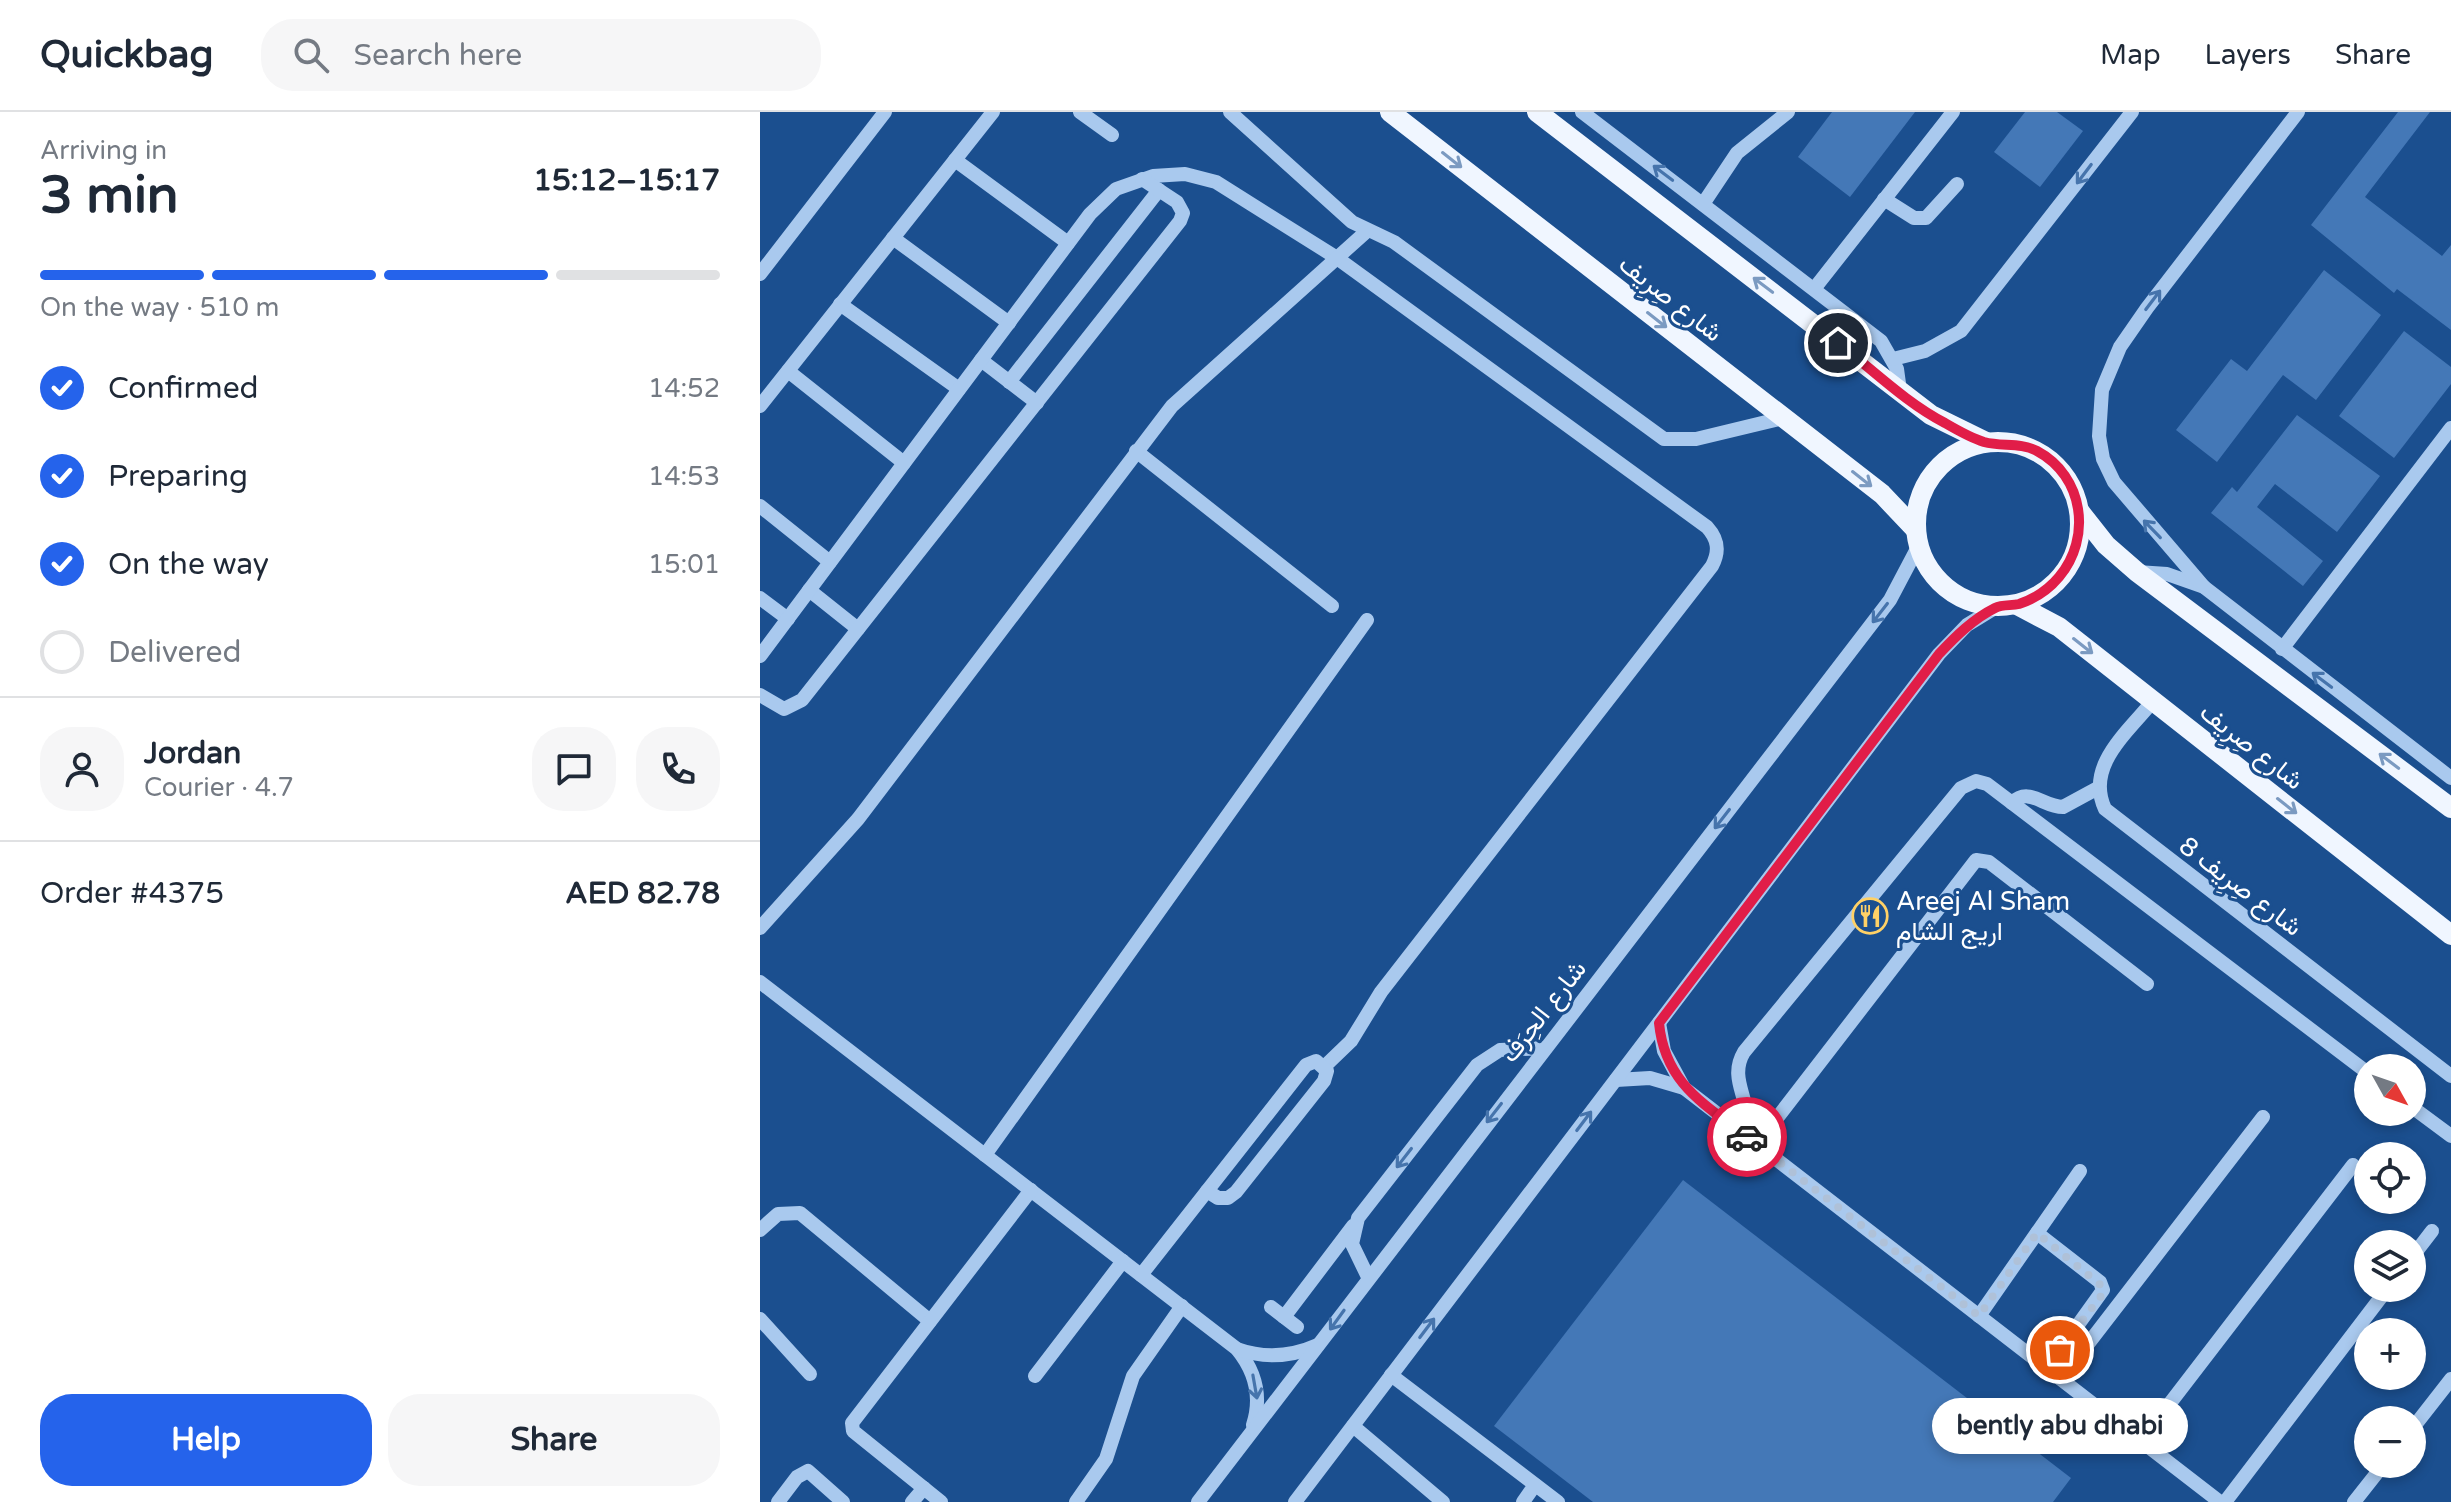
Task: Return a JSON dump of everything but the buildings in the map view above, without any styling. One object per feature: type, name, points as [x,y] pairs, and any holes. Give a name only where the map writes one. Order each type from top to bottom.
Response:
[{"type":"main road","name":"شارع صِرِيف","points":[[1390,112],[1882,494],[1918,538]]},
{"type":"main road","points":[[1537,112],[1931,415],[1986,442],[2012,443],[2038,451],[2058,468],[2073,490],[2080,512],[2079,539],[2071,560],[2058,579],[2040,594],[2008,605],[1972,601],[1948,589],[1930,570],[1918,538],[1918,506],[1927,483],[1952,457],[1986,442]]},
{"type":"main road","points":[[2080,512],[2106,545],[2137,572],[2451,808]]},
{"type":"main road","name":"شارع صِرِيف","points":[[2008,605],[2059,627],[2451,935]]},
{"type":"street","points":[[760,274],[885,112]]},
{"type":"street","points":[[760,406],[993,112]]},
{"type":"street","points":[[1080,112],[1112,135]]},
{"type":"street","points":[[1230,112],[1244,128],[1367,231],[1394,242],[1664,439],[1680,442],[1783,418]]},
{"type":"street","points":[[1582,112],[1873,334],[1893,359],[1900,391]]},
{"type":"street","points":[[1703,204],[1737,153],[1788,112]]},
{"type":"street","points":[[1814,289],[1953,112]]},
{"type":"street","points":[[1893,359],[1925,351],[1961,331],[2132,112]]},
{"type":"street","points":[[2298,112],[2120,347],[2102,390],[2099,436],[2103,459],[2114,482],[2140,517],[2204,587],[2451,778]]},
{"type":"street","points":[[955,160],[1068,243]]},
{"type":"street","points":[[760,656],[1068,243],[1107,196],[1142,179],[1185,174],[1216,182],[1337,258],[1707,527],[1716,539],[1718,553],[1712,566],[1381,992],[1351,1041],[1325,1066],[1324,1081],[1236,1192],[1223,1199],[1207,1191]]},
{"type":"street","points":[[760,695],[778,708],[797,705],[1182,218],[1180,205],[1142,179]]},
{"type":"street","points":[[1884,199],[1914,218],[1926,218],[1957,184]]},
{"type":"street","points":[[1009,382],[1159,190]]},
{"type":"street","points":[[760,928],[858,819],[1136,451],[1198,379],[1367,231]]},
{"type":"street","points":[[893,238],[1009,323]]},
{"type":"street","points":[[840,304],[959,389]]},
{"type":"street","points":[[981,360],[1037,403]]},
{"type":"street","points":[[788,371],[904,463]]},
{"type":"street","points":[[2282,649],[2451,428]]},
{"type":"street","points":[[1136,451],[1332,606]]},
{"type":"street","points":[[760,506],[830,562]]},
{"type":"street","name":"شارع الحِرَف","points":[[1198,1502],[1890,600],[1918,538]]},
{"type":"street","points":[[2137,572],[2167,574],[2204,587]]},
{"type":"street","points":[[809,590],[858,629]]},
{"type":"street","points":[[760,598],[788,619]]},
{"type":"street","points":[[1295,1502],[1939,654],[1967,625],[2008,605]]},
{"type":"street","points":[[985,1155],[1367,620]]},
{"type":"street","points":[[2012,803],[2029,796],[2063,807],[2098,788],[2107,757],[2153,701]]},
{"type":"street","points":[[1742,1132],[1748,1110],[1736,1075],[1744,1052],[1961,788],[1970,781],[1982,782],[2012,803],[2354,1062]]},
{"type":"street","name":"شارع صِرِيف 8","points":[[2098,788],[2112,818],[2451,1076]]},
{"type":"street","points":[[1757,1144],[1976,860],[1989,862],[2147,984]]},
{"type":"street","points":[[760,982],[1237,1349],[1255,1381],[1257,1405],[1252,1429]]},
{"type":"street","points":[[1659,1023],[1669,1064],[1684,1088]]},
{"type":"street","points":[[1284,1317],[1333,1256],[1336,1245],[1477,1065],[1500,1050],[1545,1048]]},
{"type":"street","points":[[1141,1275],[1306,1065],[1316,1061],[1325,1066]]},
{"type":"street","points":[[1616,1080],[1650,1078],[1684,1088],[2222,1502],[2377,1302]]},
{"type":"street","points":[[2061,1379],[2263,1117]]},
{"type":"street","points":[[2426,1117],[2451,1136]]},
{"type":"street","points":[[2141,1441],[2353,1165]]},
{"type":"street","points":[[1979,1316],[2080,1171]]},
{"type":"street","points":[[941,1502],[851,1427],[1031,1190]]},
{"type":"street","points":[[760,1230],[778,1214],[800,1213],[930,1321]]},
{"type":"street","points":[[1353,1226],[1352,1244],[1368,1277]]},
{"type":"street","points":[[2426,1239],[2432,1231]]},
{"type":"street","points":[[2037,1233],[2100,1282],[2103,1290],[2047,1368]]},
{"type":"street","points":[[1333,1256],[1359,1260]]},
{"type":"street","points":[[1035,1376],[1123,1261]]},
{"type":"street","points":[[1076,1502],[1106,1459],[1133,1376],[1182,1306]]},
{"type":"street","points":[[1271,1307],[1297,1327]]},
{"type":"street","points":[[760,1319],[810,1374]]},
{"type":"street","points":[[1237,1349],[1272,1356],[1296,1354],[1318,1345]]},
{"type":"street","points":[[1391,1375],[1558,1502]]},
{"type":"street","points":[[2426,1411],[2451,1379]]},
{"type":"street","points":[[1353,1426],[1443,1502]]},
{"type":"street","points":[[778,1502],[797,1477],[808,1471],[843,1502]]},
{"type":"street","points":[[2354,1502],[2373,1478]]},
{"type":"street","points":[[1523,1502],[1535,1485]]},
{"type":"street","points":[[912,1502],[924,1488]]},
{"type":"way so far","points":[[1747,1137],[1979,1316],[2037,1233],[2103,1287],[2101,1296],[2060,1350]]},
{"type":"place","name":"Areej Al Sham اريج الشام","points":[[1870,916]]},
{"type":"place","name":"bently abu dhabi","points":[[2060,1350]]},
{"type":"route","points":[[1747,1137],[1684,1088],[1669,1064],[1659,1023],[1939,654],[1967,625],[1998,606],[2017,605],[2040,594],[2058,579],[2071,560],[2079,539],[2080,512],[2073,490],[2058,468],[2038,451],[2012,443],[1986,442],[1946,424],[1838,343]]}]
